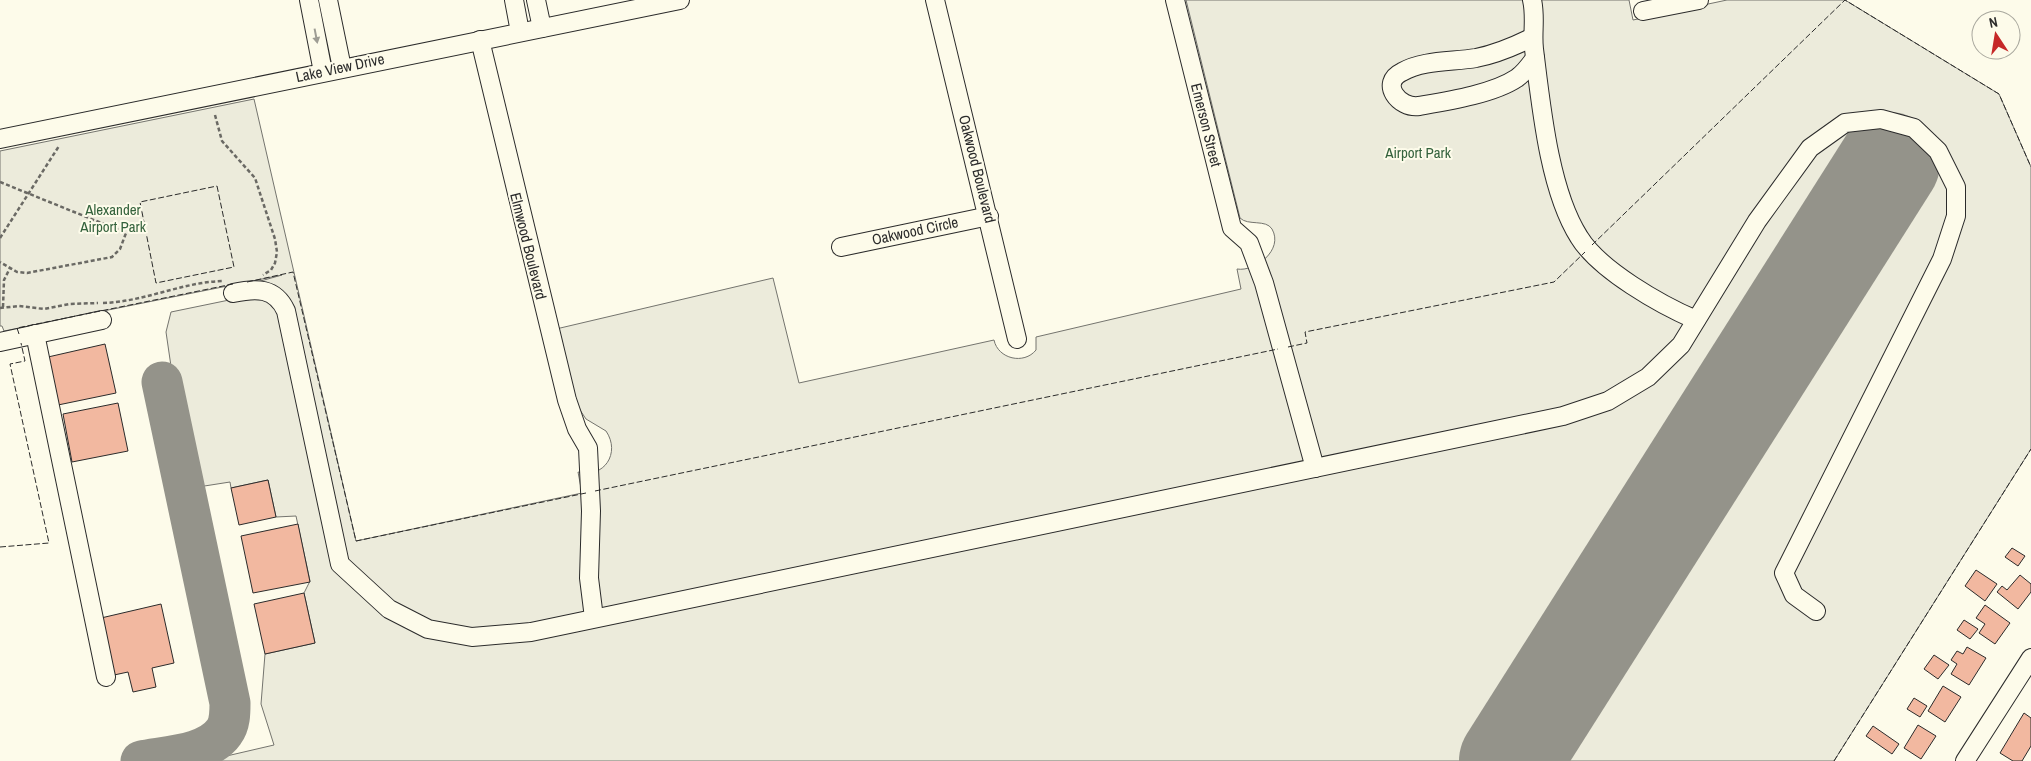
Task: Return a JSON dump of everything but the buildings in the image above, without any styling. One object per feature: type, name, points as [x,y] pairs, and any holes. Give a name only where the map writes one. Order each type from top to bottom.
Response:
[{"type":"street","points":[[308,0],[323,72]]},
{"type":"street","points":[[328,0],[342,68]]},
{"type":"street","points":[[514,0],[520,32]]},
{"type":"street","points":[[536,0],[542,28]]},
{"type":"street","name":"Lake View Drive","points":[[0,139],[680,0]]},
{"type":"street","name":"Oakwood Boulevard","points":[[935,0],[989,216],[1017,339]]},
{"type":"street","name":"Emerson Street","points":[[1174,0],[1232,228],[1249,243],[1264,283],[1315,468]]},
{"type":"street","points":[[1532,0],[1535,15],[1533,37],[1543,121],[1560,194],[1579,237],[1596,257],[1614,272],[1665,306],[1696,320]]},
{"type":"street","points":[[1643,11],[1699,0]]},
{"type":"street","points":[[1533,37],[1504,51],[1416,66],[1402,71],[1393,80],[1392,89],[1395,98],[1402,103],[1415,106],[1430,104],[1508,84],[1519,76],[1535,58]]},
{"type":"street","name":"Elmwood Boulevard","points":[[480,40],[567,400],[577,429],[588,448],[591,511],[589,578],[594,618]]},
{"type":"street","points":[[231,287],[262,289],[276,297],[284,307],[340,564],[389,610],[428,629],[472,637],[531,632],[1563,416],[1608,401],[1648,377],[1681,345],[1757,221],[1810,148],[1845,124],[1881,119],[1914,128],[1938,151],[1956,187],[1956,216],[1942,259],[1784,573],[1794,595],[1816,611]]},
{"type":"street","name":"Oakwood Circle","points":[[841,247],[989,216]]},
{"type":"street","points":[[0,342],[102,320]]},
{"type":"street","points":[[34,334],[106,677]]},
{"type":"street","points":[[1965,761],[2031,658]]},
{"type":"path","points":[[215,115],[222,141],[255,178],[275,239],[277,250],[275,263],[269,272],[258,276]]},
{"type":"path","points":[[0,238],[58,146]]},
{"type":"path","points":[[0,182],[126,233],[120,249],[112,257],[27,273],[20,273],[0,262]]},
{"type":"path","points":[[10,268],[4,280],[2,307],[44,309],[70,304],[119,302],[160,295],[203,283],[231,287]]},
{"type":"green space","points":[[1186,0],[1629,0],[1633,20],[1727,0],[1845,0],[1999,94],[2031,167],[2031,449],[1834,761],[1553,761],[1919,184],[1865,152],[1475,761],[205,761],[274,745],[261,704],[265,654],[315,643],[304,593],[310,581],[296,516],[276,517],[268,480],[231,488],[230,482],[198,487],[173,380],[166,332],[171,312],[234,299],[232,289],[282,275],[4,331],[2,326],[0,326],[0,151],[254,99],[356,541],[582,493],[578,472],[595,472],[602,468],[611,455],[612,448],[606,431],[586,419],[576,404],[556,329],[773,278],[799,383],[994,340],[996,346],[1006,355],[1012,358],[1025,357],[1031,355],[1036,350],[1036,337],[1241,289],[1237,269],[1252,267],[1266,258],[1274,245],[1275,237],[1272,229],[1266,224],[1248,222],[1240,218]]},
{"type":"taxiway","points":[[141,761],[174,756],[208,746],[217,740],[226,729],[230,711],[230,703],[162,382]]},
{"type":"runway","points":[[1510,761],[1889,163]]},
{"type":"fence","points":[[1592,245],[1845,0],[1999,94],[2031,167]]},
{"type":"fence","points":[[217,186],[234,267],[156,283],[140,202],[217,186]]},
{"type":"fence","points":[[1288,347],[1307,343],[1305,332],[1554,282],[1585,252]]},
{"type":"fence","points":[[247,282],[293,272],[356,541],[586,493]]},
{"type":"fence","points":[[19,334],[17,328],[233,284]]},
{"type":"fence","points":[[0,547],[49,543],[10,364],[25,361],[21,343]]},
{"type":"fence","points":[[595,491],[1278,349]]},
{"type":"fence","points":[[1834,761],[2031,449]]},
{"type":"park label","name":"Airport Park","points":[[1418,153]]},
{"type":"park label","name":"Alexander Airport Park","points":[[113,218]]}]
